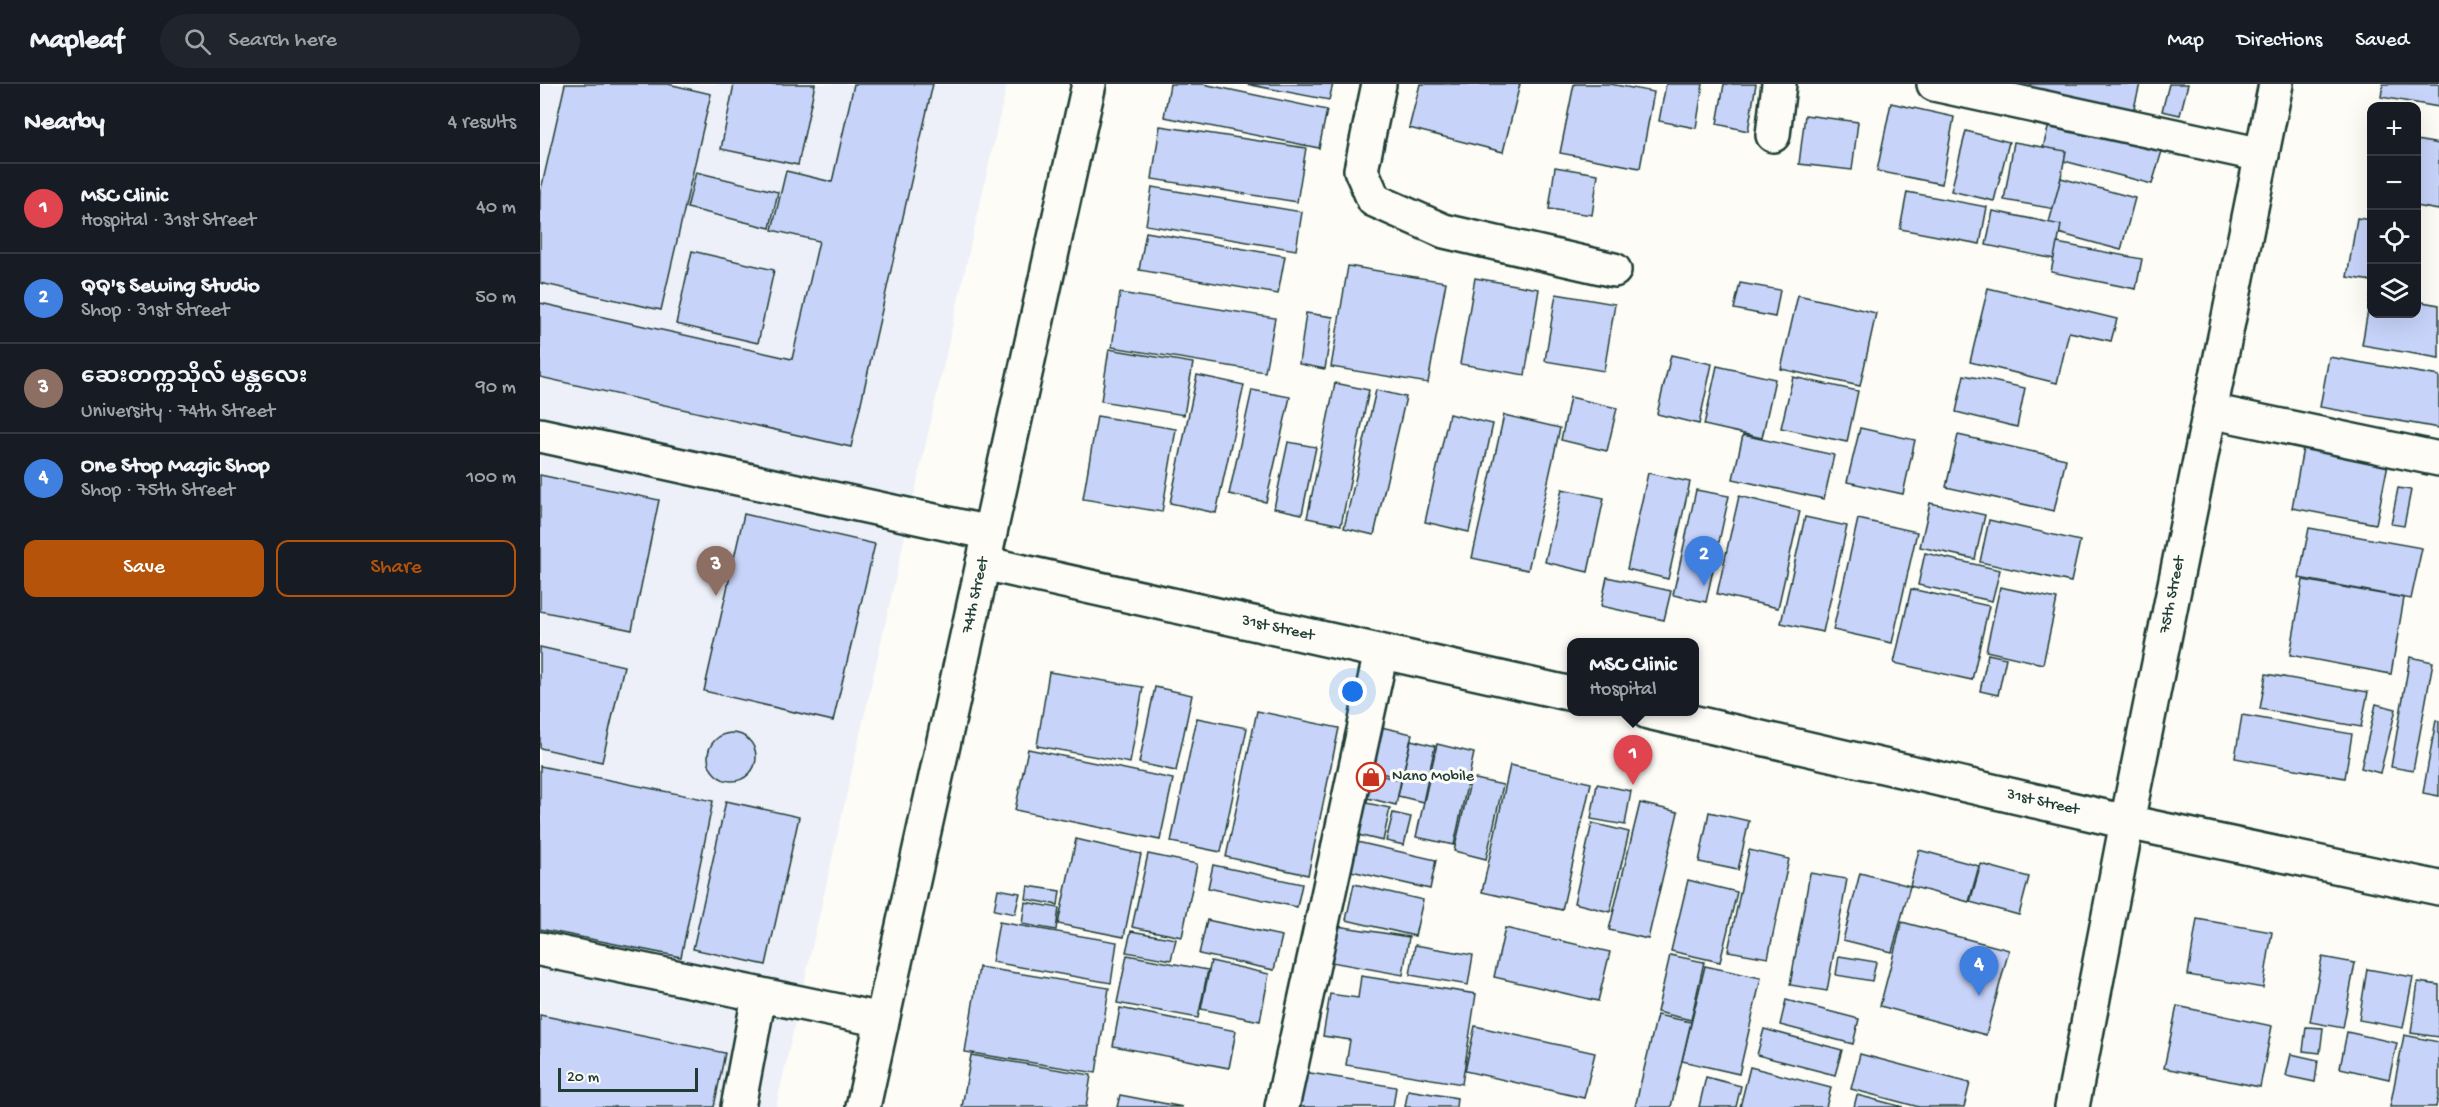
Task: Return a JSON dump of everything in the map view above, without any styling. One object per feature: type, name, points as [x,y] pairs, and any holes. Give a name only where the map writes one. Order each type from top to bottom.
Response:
[{"type":"street","name":"74th Street","points":[[863,1107],[1089,84]]},
{"type":"street","points":[[1379,84],[1361,170],[1374,200],[1444,231],[1614,270]]},
{"type":"street","points":[[1773,135],[1779,84]]},
{"type":"street","points":[[1934,84],[2262,155]]},
{"type":"street","name":"75th Street","points":[[2072,1107],[2276,84]]},
{"type":"street","points":[[2211,411],[2439,459]]},
{"type":"street","name":"31st Street","points":[[540,435],[987,548],[1381,652],[1567,693]]},
{"type":"street","points":[[1282,1107],[1381,652]]},
{"type":"street","name":"31st Street","points":[[1670,716],[2127,822],[2439,888]]},
{"type":"street","points":[[540,949],[882,1020]]},
{"type":"street","points":[[738,1107],[759,996]]},
{"type":"shaded area","points":[[540,84],[1007,84],[776,1107],[540,1107]]},
{"type":"building","points":[[565,84],[668,84],[711,94],[661,310],[540,283],[540,194]]},
{"type":"building","points":[[734,84],[815,84],[798,165],[721,149]]},
{"type":"building","points":[[854,84],[933,84],[851,447],[540,377],[540,303],[792,359],[819,241],[772,230],[786,171],[832,182]]},
{"type":"building","points":[[1170,84],[1203,84],[1327,110],[1319,148],[1164,117]]},
{"type":"building","points":[[1246,84],[1333,84],[1329,100]]},
{"type":"building","points":[[1420,84],[1520,84],[1503,152],[1409,128]]},
{"type":"building","points":[[1574,84],[1610,84],[1654,92],[1640,168],[1560,153]]},
{"type":"building","points":[[1666,84],[1703,84],[1696,128],[1659,121]]},
{"type":"building","points":[[1724,84],[1756,84],[1748,131],[1717,124]]},
{"type":"building","points":[[2031,84],[2140,84],[2132,116],[2029,91]]},
{"type":"building","points":[[2169,84],[2188,84],[2180,115],[2162,111]]},
{"type":"building","points":[[2383,84],[2439,84],[2439,107],[2421,104],[2421,102],[2381,97]]},
{"type":"building","points":[[1891,103],[1954,117],[1942,184],[1877,171]]},
{"type":"building","points":[[1805,115],[1858,122],[1852,170],[1799,164]]},
{"type":"building","points":[[2050,121],[2162,151],[2152,184],[2041,155]]},
{"type":"building","points":[[1160,126],[1306,148],[1297,202],[1152,179]]},
{"type":"building","points":[[1966,131],[2009,142],[1994,201],[1951,191]]},
{"type":"building","points":[[2421,141],[2439,144],[2439,210],[2421,207]]},
{"type":"building","points":[[2014,142],[2066,151],[2055,209],[2004,200]]},
{"type":"building","points":[[1555,167],[1598,174],[1592,215],[1549,209]]},
{"type":"building","points":[[696,172],[778,192],[770,228],[687,208]]},
{"type":"building","points":[[2061,178],[2135,198],[2121,250],[2047,230]]},
{"type":"building","points":[[1152,187],[1302,212],[1296,250],[1146,225]]},
{"type":"building","points":[[1907,192],[1987,207],[1980,244],[1900,229]]},
{"type":"building","points":[[1993,211],[2061,225],[2055,259],[1986,245]]},
{"type":"building","points":[[2357,218],[2367,219],[2367,280],[2347,277]]},
{"type":"building","points":[[1146,232],[1285,256],[1278,294],[1139,270]]},
{"type":"building","points":[[2057,243],[2142,259],[2136,289],[2051,272]]},
{"type":"building","points":[[692,251],[774,270],[758,343],[676,324]]},
{"type":"building","points":[[1348,266],[1446,282],[1428,383],[1331,367]]},
{"type":"building","points":[[1475,278],[1539,289],[1525,375],[1460,364]]},
{"type":"building","points":[[1740,283],[1780,290],[1775,317],[1734,309]]},
{"type":"building","points":[[1988,288],[2117,319],[2111,341],[2069,332],[2057,383],[1970,362]]},
{"type":"building","points":[[1120,293],[1275,318],[1265,372],[1112,347]]},
{"type":"building","points":[[1556,294],[1615,304],[1604,371],[1545,361]]},
{"type":"building","points":[[1798,295],[1876,313],[1860,386],[1781,369]]},
{"type":"building","points":[[2421,302],[2439,305],[2439,358],[2362,345],[2367,316],[2367,318],[2421,318]]},
{"type":"building","points":[[1306,313],[1333,317],[1325,369],[1299,364]]},
{"type":"building","points":[[1109,349],[1193,363],[1184,415],[1101,401]]},
{"type":"building","points":[[1671,355],[1712,364],[1699,424],[1657,414]]},
{"type":"building","points":[[2329,357],[2439,376],[2439,428],[2320,407]]},
{"type":"building","points":[[1717,366],[1775,379],[1762,438],[1704,425]]},
{"type":"building","points":[[1197,375],[1244,385],[1216,513],[1170,503]]},
{"type":"building","points":[[1964,375],[2025,388],[2017,427],[1956,412]]},
{"type":"building","points":[[1793,377],[1858,391],[1847,442],[1781,428]]},
{"type":"building","points":[[1335,383],[1369,390],[1341,525],[1307,518]]},
{"type":"building","points":[[1252,390],[1290,397],[1266,502],[1229,494]]},
{"type":"building","points":[[1376,390],[1406,397],[1374,535],[1344,528]]},
{"type":"building","points":[[1570,397],[1617,408],[1607,451],[1561,440]]},
{"type":"building","points":[[1449,414],[1493,424],[1469,532],[1425,522]]},
{"type":"building","points":[[1504,415],[1560,428],[1528,570],[1472,558]]},
{"type":"building","points":[[1097,416],[1176,429],[1162,512],[1083,499]]},
{"type":"building","points":[[1860,428],[1915,440],[1903,494],[1847,482]]},
{"type":"building","points":[[1743,435],[1834,455],[1824,499],[1733,479]]},
{"type":"building","points":[[1958,435],[2066,459],[2054,511],[1946,487]]},
{"type":"building","points":[[1288,442],[1316,447],[1302,514],[1274,508]]},
{"type":"building","points":[[2303,448],[2388,464],[2376,524],[2292,508]]},
{"type":"building","points":[[1648,473],[1690,482],[1668,579],[1627,569]]},
{"type":"building","points":[[540,475],[659,500],[632,630],[540,611]]},
{"type":"building","points":[[2398,488],[2411,490],[2404,526],[2391,524]]},
{"type":"building","points":[[1562,489],[1604,498],[1588,572],[1545,562]]},
{"type":"building","points":[[1696,490],[1729,496],[1706,602],[1673,595]]},
{"type":"building","points":[[1739,496],[1800,511],[1778,608],[1717,594]]},
{"type":"building","points":[[1930,503],[1985,515],[1975,559],[1920,547]]},
{"type":"building","points":[[744,514],[875,544],[833,721],[704,691]]},
{"type":"building","points":[[1805,517],[1847,526],[1823,632],[1781,623]]},
{"type":"building","points":[[1858,519],[1917,532],[1892,643],[1833,630]]},
{"type":"building","points":[[1989,520],[2080,541],[2071,582],[1980,562]]},
{"type":"building","points":[[2309,528],[2422,548],[2411,599],[2299,578]]},
{"type":"building","points":[[1925,553],[2000,570],[1992,601],[1918,585]]},
{"type":"building","points":[[1607,577],[1671,591],[1664,620],[1601,606]]},
{"type":"building","points":[[2303,580],[2404,598],[2391,674],[2290,655]]},
{"type":"building","points":[[2000,587],[2057,599],[2043,664],[1986,651]]},
{"type":"building","points":[[1911,589],[1989,606],[1972,680],[1894,663]]},
{"type":"building","points":[[540,647],[624,666],[602,762],[540,748]]},
{"type":"building","points":[[1988,654],[2006,658],[1998,695],[1980,691]]},
{"type":"building","points":[[2410,657],[2433,662],[2413,771],[2391,767]]},
{"type":"building","points":[[1049,672],[1143,687],[1130,763],[1037,746]]},
{"type":"building","points":[[2266,674],[2368,692],[2361,727],[2260,709]]},
{"type":"building","points":[[1155,687],[1192,695],[1176,771],[1139,763]]},
{"type":"building","points":[[2376,704],[2396,709],[2380,773],[2361,768]]},
{"type":"building","points":[[1257,711],[1339,728],[1308,875],[1226,857]]},
{"type":"building","points":[[2242,715],[2352,734],[2345,778],[2235,758]]},
{"type":"building","points":[[1197,718],[1247,728],[1221,852],[1171,842]]},
{"type":"building","points":[[2436,720],[2439,721],[2439,796],[2423,793]]},
{"type":"building","points":[[1368,724],[1412,734],[1402,778],[1359,768]]},
{"type":"building","points":[[727,733],[737,733],[749,740],[756,752],[756,762],[749,774],[737,781],[727,781],[712,770],[708,762],[708,752],[719,737]]},
{"type":"building","points":[[1411,740],[1435,746],[1423,802],[1398,796]]},
{"type":"building","points":[[1437,744],[1474,753],[1454,845],[1416,837]]},
{"type":"building","points":[[1028,749],[1173,779],[1160,840],[1015,810]]},
{"type":"building","points":[[1510,765],[1591,783],[1562,910],[1482,892]]},
{"type":"building","points":[[540,766],[713,801],[681,957],[540,929]]},
{"type":"building","points":[[1356,770],[1401,780],[1396,805],[1351,794]]},
{"type":"building","points":[[1471,778],[1503,785],[1486,859],[1454,851]]},
{"type":"building","points":[[1597,784],[1631,791],[1625,825],[1591,819]]},
{"type":"building","points":[[1353,800],[1390,808],[1383,841],[1345,832]]},
{"type":"building","points":[[726,801],[799,817],[766,965],[693,949]]},
{"type":"building","points":[[1640,803],[1678,812],[1648,939],[1609,930]]},
{"type":"building","points":[[1709,812],[1749,821],[1738,870],[1699,862]]},
{"type":"building","points":[[1393,813],[1411,817],[1404,845],[1386,841]]},
{"type":"building","points":[[1592,823],[1629,832],[1610,912],[1574,903]]},
{"type":"building","points":[[1076,839],[1141,854],[1124,937],[1058,924]]},
{"type":"building","points":[[1344,839],[1436,860],[1430,889],[1338,868]]},
{"type":"building","points":[[1749,850],[1789,859],[1768,958],[1728,951]]},
{"type":"building","points":[[1919,850],[1979,866],[1969,902],[1910,886]]},
{"type":"building","points":[[1148,854],[1197,864],[1182,937],[1132,927]]},
{"type":"building","points":[[1981,864],[2029,877],[2019,915],[1970,902]]},
{"type":"building","points":[[1213,865],[1302,884],[1297,907],[1208,888]]},
{"type":"building","points":[[1810,873],[1847,879],[1827,991],[1790,985]]},
{"type":"building","points":[[1860,873],[1910,886],[1892,952],[1843,940]]},
{"type":"building","points":[[1688,880],[1737,892],[1720,962],[1671,951]]},
{"type":"building","points":[[1354,884],[1423,900],[1415,936],[1346,920]]},
{"type":"building","points":[[1028,886],[1060,891],[1058,905],[1026,899]]},
{"type":"building","points":[[998,889],[1020,893],[1015,914],[994,910]]},
{"type":"building","points":[[1025,902],[1059,908],[1056,930],[1022,924]]},
{"type":"building","points":[[2197,919],[2272,932],[2263,988],[2188,975]]},
{"type":"building","points":[[1207,920],[1282,936],[1274,970],[1199,954]]},
{"type":"building","points":[[999,922],[1117,942],[1111,983],[992,962]]},
{"type":"building","points":[[1902,922],[2009,950],[1986,1035],[1880,1006]]},
{"type":"building","points":[[1337,926],[1409,937],[1403,975],[1331,962]]},
{"type":"building","points":[[1505,928],[1610,952],[1598,1001],[1494,977]]},
{"type":"building","points":[[1131,931],[1176,939],[1171,960],[1126,952]]},
{"type":"building","points":[[1415,945],[1473,955],[1468,985],[1410,975]]},
{"type":"building","points":[[1127,955],[1208,970],[1198,1018],[1117,1003]]},
{"type":"building","points":[[1670,955],[1704,962],[1691,1020],[1657,1012]]},
{"type":"building","points":[[1839,956],[1876,962],[1872,981],[1836,975]]},
{"type":"building","points":[[2322,957],[2355,963],[2343,1028],[2310,1022]]},
{"type":"building","points":[[1211,961],[1269,974],[1260,1021],[1201,1009]]},
{"type":"building","points":[[1705,966],[1761,978],[1739,1074],[1682,1061]]},
{"type":"building","points":[[979,967],[1109,988],[1096,1073],[965,1052]]},
{"type":"building","points":[[2367,969],[2413,977],[2403,1028],[2359,1020]]},
{"type":"building","points":[[1361,976],[1476,994],[1462,1084],[1346,1065],[1350,1040],[1323,1036],[1330,994],[1358,998]]},
{"type":"building","points":[[2418,982],[2439,985],[2439,1037],[2411,1033]]},
{"type":"building","points":[[1786,1000],[1859,1019],[1853,1044],[1780,1025]]},
{"type":"building","points":[[2177,1006],[2272,1026],[2260,1087],[2164,1068]]},
{"type":"building","points":[[1120,1008],[1236,1031],[1229,1068],[1113,1046]]},
{"type":"building","points":[[540,1015],[725,1053],[714,1107],[540,1107]]},
{"type":"building","points":[[1657,1015],[1691,1022],[1671,1107],[1635,1107]]},
{"type":"building","points":[[1475,1026],[1595,1053],[1584,1098],[1465,1071]]},
{"type":"building","points":[[2306,1027],[2323,1028],[2320,1053],[2303,1051]]},
{"type":"building","points":[[1764,1029],[1842,1050],[1835,1075],[1757,1055]]},
{"type":"building","points":[[2347,1032],[2397,1043],[2389,1079],[2340,1068]]},
{"type":"building","points":[[2404,1035],[2439,1042],[2439,1093],[2436,1107],[2390,1107]]},
{"type":"building","points":[[1860,1054],[1970,1083],[1964,1107],[1919,1107],[1851,1089]]},
{"type":"building","points":[[2291,1054],[2318,1060],[2315,1082],[2286,1076]]},
{"type":"building","points":[[971,1055],[1091,1075],[1086,1107],[962,1107]]},
{"type":"building","points":[[1750,1067],[1831,1088],[1826,1107],[1740,1107]]},
{"type":"building","points":[[1304,1072],[1396,1087],[1393,1107],[1298,1107]]},
{"type":"building","points":[[1706,1077],[1741,1086],[1736,1107],[1699,1107]]},
{"type":"building","points":[[1408,1090],[1457,1098],[1456,1107],[1405,1107]]},
{"type":"building","points":[[1120,1095],[1183,1107],[1117,1107]]},
{"type":"building","points":[[1857,1095],[1903,1107],[1854,1107]]},
{"type":"place","name":"QQ's Sewing Studio","points":[[1704,586]]},
{"type":"place","name":"ဆေးတက္ကသိုလ် မန္တလေး","points":[[716,596]]},
{"type":"place","name":"Nano Mobile","points":[[1371,777]]},
{"type":"place","name":"MSC Clinic","points":[[1633,785]]},
{"type":"place","name":"One Stop Magic Shop","points":[[1979,996]]}]
